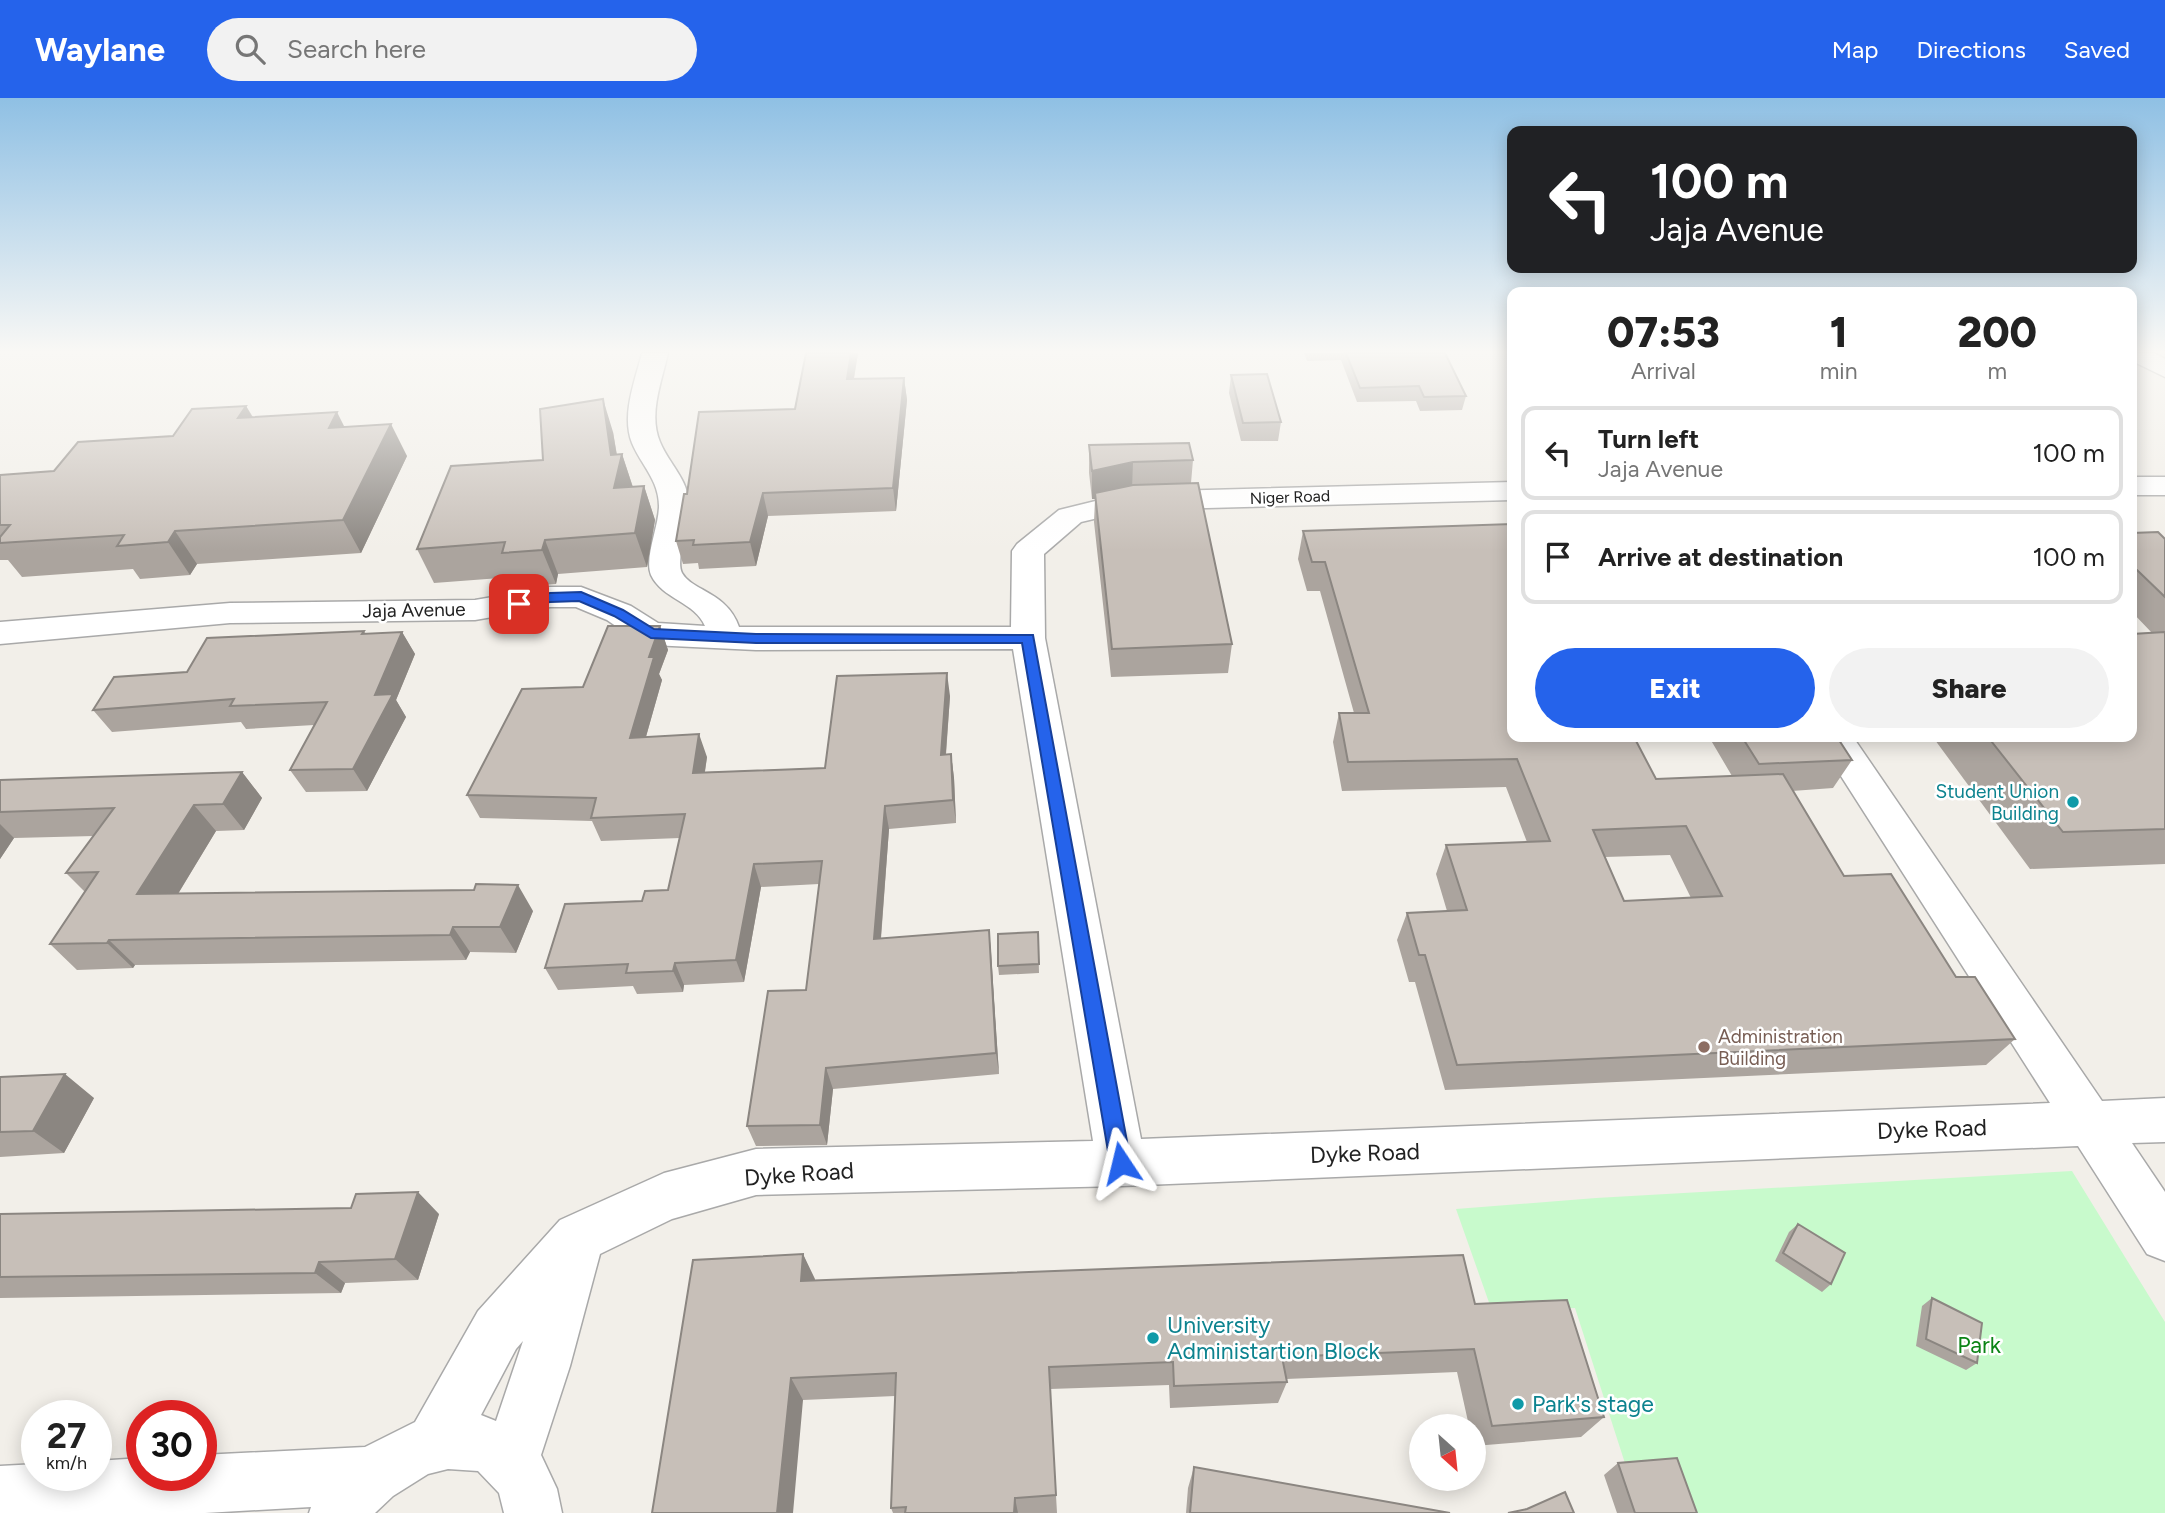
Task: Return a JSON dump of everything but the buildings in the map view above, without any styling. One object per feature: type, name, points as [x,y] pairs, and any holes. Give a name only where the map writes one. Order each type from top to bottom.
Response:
[{"type":"street","points":[[642,419],[642,428],[652,454],[673,491],[675,506],[664,574],[676,586],[708,604],[723,627],[725,637]]},
{"type":"street","points":[[2137,486],[2165,486]]},
{"type":"street","name":"Niger Road","points":[[1028,638],[1028,551],[1070,516],[1132,501],[1507,491]]},
{"type":"street","name":"Jaja Avenue","points":[[0,633],[230,613],[475,610],[550,597],[581,597],[619,613],[651,634],[725,637],[1028,638]]},
{"type":"street","points":[[1028,638],[1121,1163]]},
{"type":"street","points":[[1837,742],[2165,1236]]},
{"type":"street","name":"Dyke Road","points":[[435,1442],[497,1329],[578,1238],[664,1197],[756,1172],[1121,1163],[2165,1120]]},
{"type":"street","points":[[511,1460],[543,1366],[578,1238]]},
{"type":"street","points":[[0,1495],[355,1494],[404,1454],[435,1442],[464,1440],[490,1446],[511,1460],[525,1480],[533,1513]]},
{"type":"green space","name":"Park","points":[[2072,1171],[2165,1322],[2165,1513],[1641,1513],[1575,1308],[1492,1311],[1456,1209],[1596,1198]]},
{"type":"place","name":"Student Union Building","points":[[2073,802]]},
{"type":"place","name":"Administration Building","points":[[1704,1047]]},
{"type":"place","name":"University Administartion Block","points":[[1153,1338]]},
{"type":"place","name":"Park's stage","points":[[1518,1404]]},
{"type":"route","points":[[519,604],[550,597],[581,597],[619,613],[651,634],[756,639],[1028,638],[1121,1163]]}]
